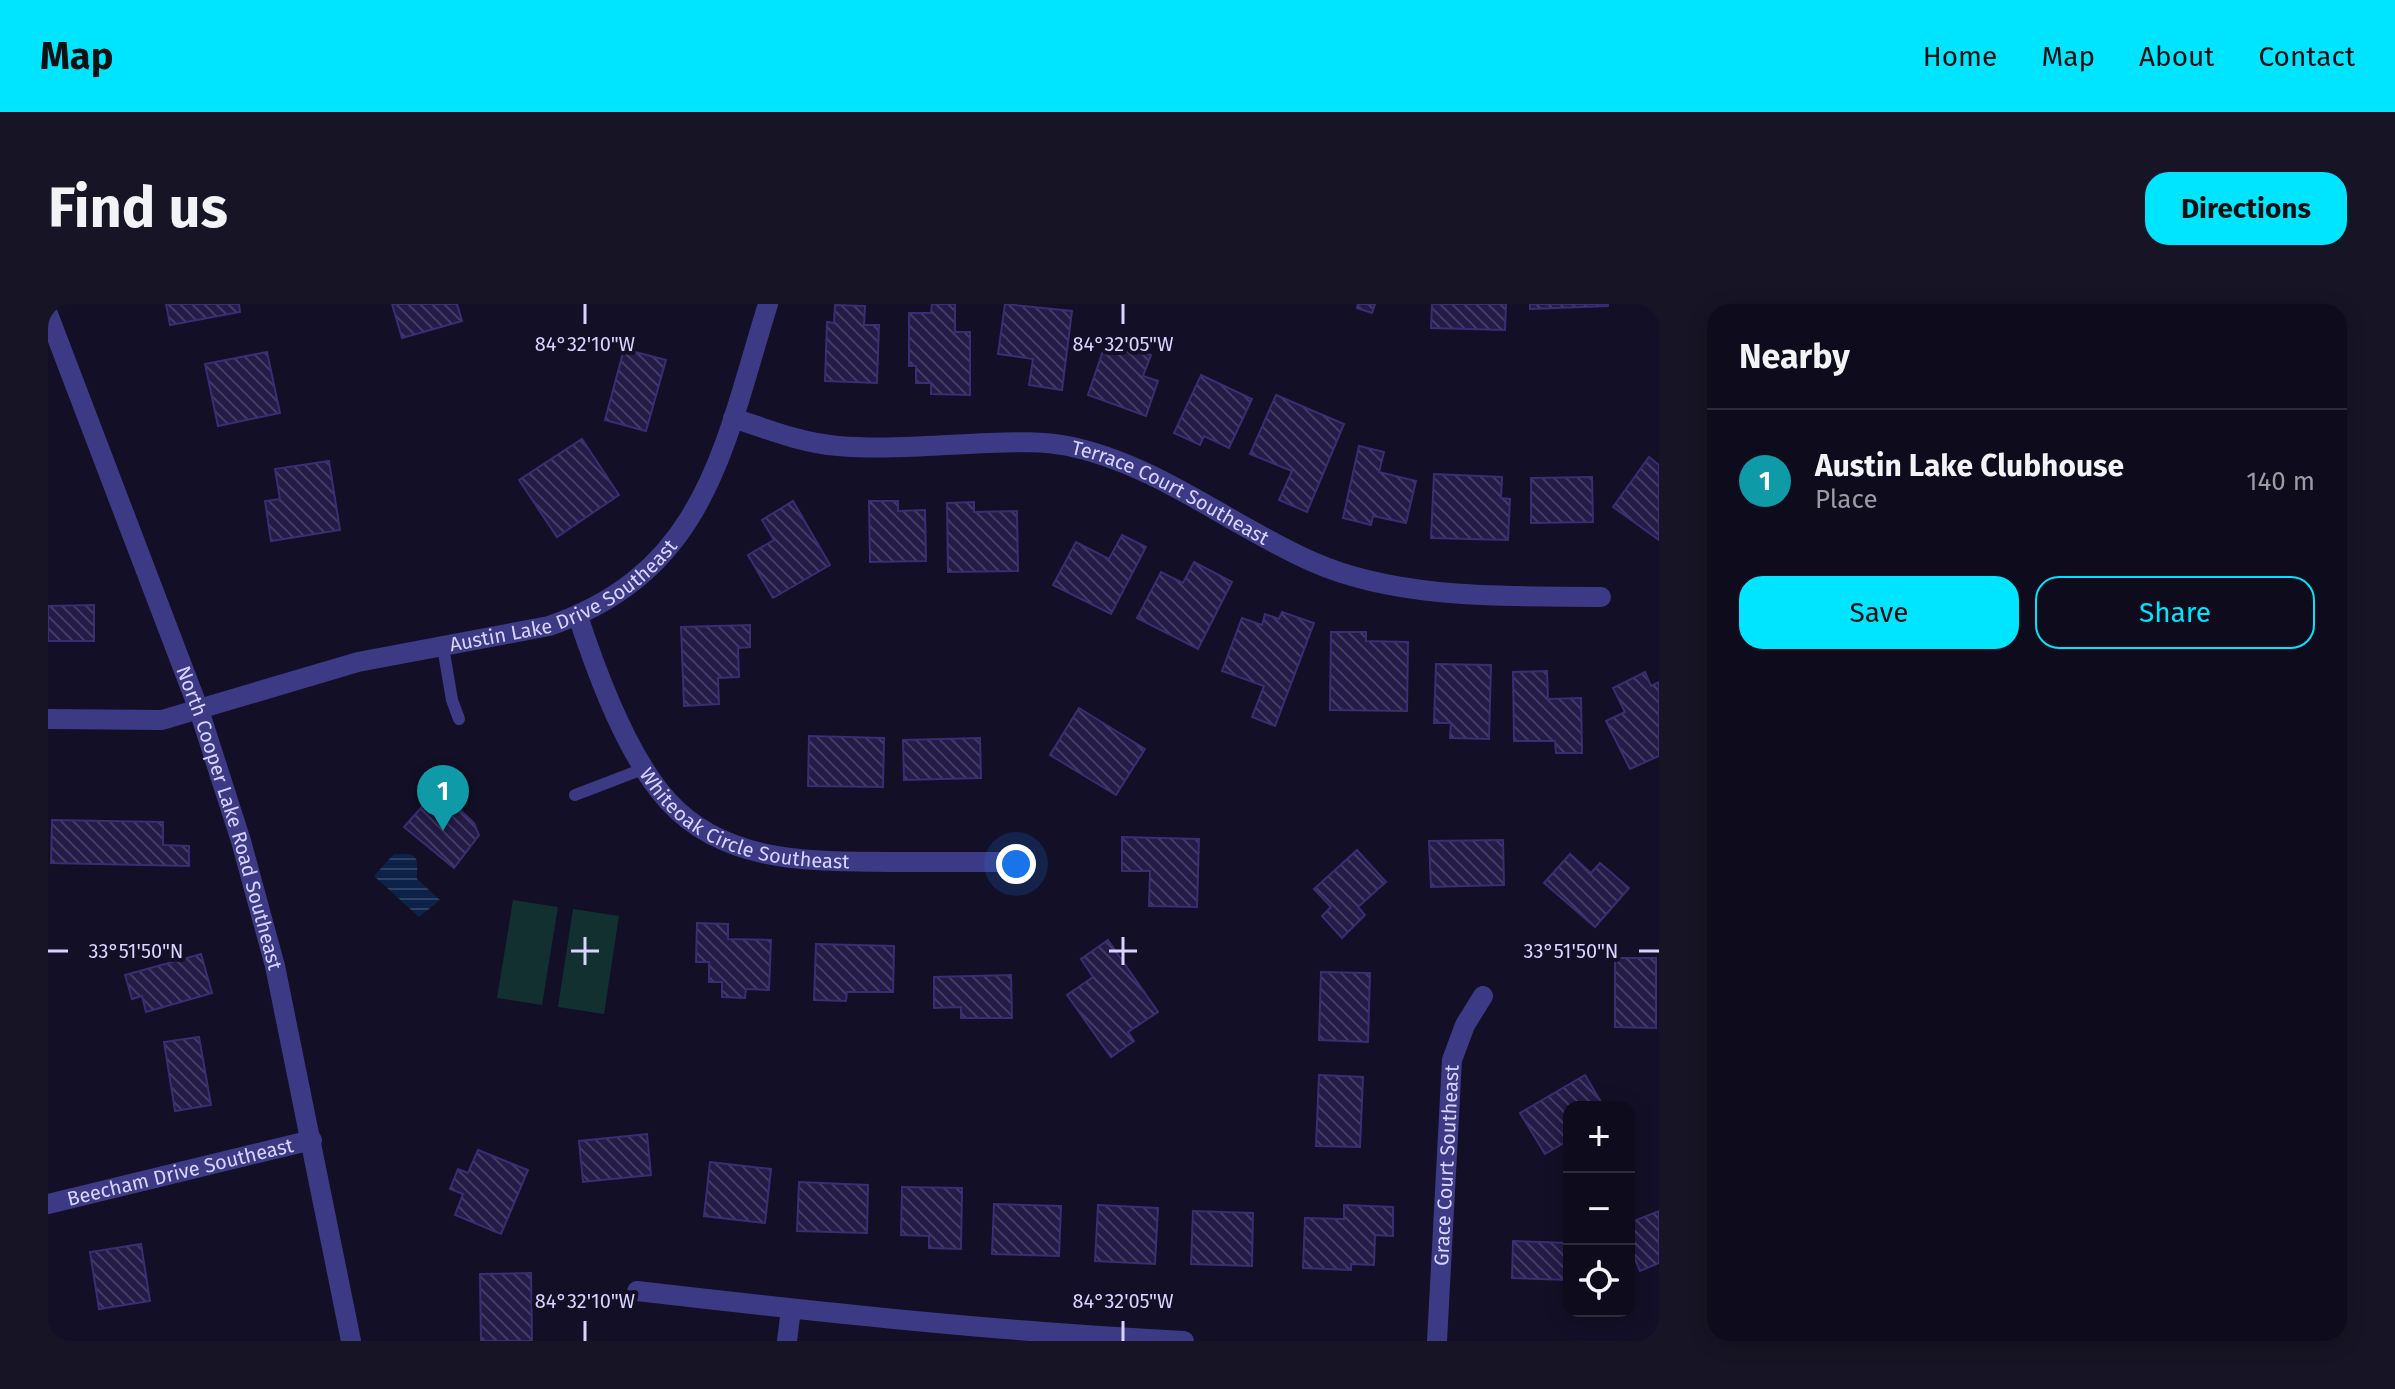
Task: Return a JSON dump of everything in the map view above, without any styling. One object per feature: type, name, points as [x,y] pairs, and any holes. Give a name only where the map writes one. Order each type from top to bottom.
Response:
[{"type":"street","name":"Austin Lake Drive Southeast","points":[[48,719],[162,720],[358,662],[518,634],[578,616],[608,599],[643,574],[673,543],[703,499],[721,459],[768,304]]},
{"type":"street","name":"North Cooper Lake Road Southeast","points":[[48,314],[199,710],[241,841],[275,966],[351,1341]]},
{"type":"street","name":"Terrace Court Southeast","points":[[733,418],[805,442],[836,446],[872,448],[1017,442],[1064,445],[1136,467],[1275,544],[1317,564],[1369,579],[1417,589],[1479,595],[1601,597]]},
{"type":"street","name":"Whiteoak Circle Southeast","points":[[578,616],[590,651],[643,769],[669,802],[697,825],[732,845],[771,856],[816,861],[1016,862]]},
{"type":"street","name":"Grace Court Southeast","points":[[1437,1341],[1452,1060],[1465,1025],[1483,996]]},
{"type":"street","name":"Beecham Drive Southeast","points":[[48,1204],[312,1140]]},
{"type":"street","points":[[637,1291],[1070,1335],[1184,1341]]},
{"type":"street","points":[[787,1341],[791,1309]]},
{"type":"lane","points":[[443,647],[452,700],[459,719]]},
{"type":"lane","points":[[575,795],[643,769]]},
{"type":"green space","points":[[513,900],[558,907],[542,1005],[497,998]]},
{"type":"green space","points":[[573,909],[619,916],[604,1014],[558,1007]]},
{"type":"water","points":[[394,854],[415,857],[417,879],[440,900],[419,917],[374,876]]},
{"type":"building","points":[[166,304],[239,304],[240,312],[170,325]]},
{"type":"building","points":[[392,304],[457,304],[462,321],[402,338]]},
{"type":"building","points":[[932,304],[955,304],[955,332],[970,332],[970,395],[931,394],[931,383],[916,383],[916,366],[909,366],[909,313],[931,313]]},
{"type":"building","points":[[1005,304],[1072,311],[1062,390],[1029,385],[1033,359],[998,354]]},
{"type":"building","points":[[1358,304],[1375,304],[1372,313],[1357,308]]},
{"type":"building","points":[[1432,304],[1506,304],[1505,330],[1431,328]]},
{"type":"building","points":[[1530,304],[1608,304],[1608,306],[1530,309]]},
{"type":"building","points":[[835,305],[865,306],[864,325],[879,325],[877,383],[825,381],[827,322],[834,323]]},
{"type":"building","points":[[1107,339],[1151,355],[1143,376],[1158,381],[1146,416],[1088,395]]},
{"type":"building","points":[[624,349],[666,360],[646,431],[605,420]]},
{"type":"building","points":[[267,352],[280,413],[218,426],[205,364]]},
{"type":"building","points":[[1201,375],[1252,399],[1229,448],[1204,436],[1200,445],[1174,433]]},
{"type":"building","points":[[1276,395],[1344,424],[1307,512],[1279,500],[1292,471],[1250,454]]},
{"type":"building","points":[[582,439],[619,495],[557,537],[519,480]]},
{"type":"building","points":[[1359,446],[1384,452],[1379,472],[1416,481],[1406,523],[1373,516],[1371,525],[1343,518]]},
{"type":"building","points":[[1649,457],[1659,465],[1659,540],[1613,507]]},
{"type":"building","points":[[329,461],[340,530],[271,541],[265,501],[280,499],[275,469]]},
{"type":"building","points":[[1434,474],[1502,477],[1501,498],[1510,499],[1508,540],[1431,538]]},
{"type":"building","points":[[1592,477],[1593,522],[1531,523],[1531,478]]},
{"type":"building","points":[[793,501],[830,565],[773,598],[748,555],[774,540],[762,520]]},
{"type":"building","points":[[869,501],[898,501],[898,511],[925,510],[926,561],[870,562]]},
{"type":"building","points":[[974,502],[974,512],[1017,511],[1018,571],[948,572],[947,503]]},
{"type":"building","points":[[1122,535],[1146,547],[1111,614],[1053,585],[1076,542],[1109,559]]},
{"type":"building","points":[[1194,562],[1232,582],[1198,649],[1137,618],[1161,572],[1183,583]]},
{"type":"building","points":[[94,605],[94,641],[48,641],[48,606]]},
{"type":"building","points":[[1282,612],[1314,623],[1275,726],[1252,717],[1264,686],[1222,671],[1242,618],[1262,625],[1265,614],[1279,619]]},
{"type":"building","points":[[750,625],[750,647],[738,648],[739,677],[718,678],[719,704],[684,706],[681,627]]},
{"type":"building","points":[[1331,632],[1366,632],[1366,641],[1408,642],[1407,711],[1330,710]]},
{"type":"building","points":[[1436,664],[1491,665],[1489,739],[1450,738],[1451,723],[1434,723]]},
{"type":"building","points":[[1547,671],[1548,699],[1581,698],[1582,753],[1556,753],[1555,741],[1514,741],[1513,672]]},
{"type":"building","points":[[1645,672],[1651,686],[1659,682],[1659,756],[1630,769],[1606,721],[1625,712],[1613,688]]},
{"type":"building","points":[[1079,708],[1145,749],[1116,795],[1050,755]]},
{"type":"building","points":[[809,736],[884,738],[883,787],[808,786]]},
{"type":"building","points":[[980,738],[981,778],[904,780],[903,740]]},
{"type":"building","points":[[438,789],[474,823],[479,835],[454,868],[404,827]]},
{"type":"building","points":[[52,820],[163,822],[163,845],[189,846],[189,866],[51,863]]},
{"type":"building","points":[[1122,837],[1199,839],[1197,907],[1149,906],[1150,871],[1122,871]]},
{"type":"building","points":[[1503,840],[1504,885],[1431,887],[1429,841]]},
{"type":"building","points":[[1357,850],[1386,882],[1358,907],[1365,915],[1342,938],[1322,916],[1331,907],[1314,889]]},
{"type":"building","points":[[1570,854],[1591,873],[1600,863],[1629,888],[1595,927],[1544,883]]},
{"type":"building","points":[[697,923],[728,924],[728,939],[771,940],[769,990],[746,989],[745,998],[722,997],[722,982],[709,982],[709,962],[696,962]]},
{"type":"building","points":[[1108,940],[1158,1012],[1128,1032],[1134,1041],[1111,1057],[1067,995],[1093,977],[1081,959]]},
{"type":"building","points":[[816,944],[894,946],[893,992],[847,992],[846,1001],[814,1000]]},
{"type":"building","points":[[201,954],[212,993],[146,1012],[142,996],[132,999],[125,975]]},
{"type":"building","points":[[1615,958],[1656,958],[1656,1028],[1615,1027]]},
{"type":"building","points":[[1321,972],[1370,973],[1368,1042],[1319,1040]]},
{"type":"building","points":[[1011,975],[1012,1018],[961,1018],[961,1007],[934,1008],[934,977]]},
{"type":"building","points":[[199,1037],[211,1105],[175,1111],[164,1042]]},
{"type":"building","points":[[1319,1075],[1363,1077],[1360,1147],[1316,1146]]},
{"type":"building","points":[[1585,1075],[1600,1101],[1563,1101],[1563,1144],[1545,1154],[1520,1113]]},
{"type":"building","points":[[647,1134],[651,1175],[583,1182],[579,1141]]},
{"type":"building","points":[[478,1150],[528,1170],[501,1234],[455,1215],[463,1194],[450,1189],[458,1169],[468,1173]]},
{"type":"building","points":[[710,1162],[771,1169],[765,1223],[704,1216]]},
{"type":"building","points":[[799,1182],[868,1185],[867,1233],[797,1231]]},
{"type":"building","points":[[902,1187],[962,1188],[961,1249],[929,1248],[929,1236],[901,1235]]},
{"type":"building","points":[[994,1204],[1061,1206],[1059,1256],[992,1254]]},
{"type":"building","points":[[1098,1205],[1158,1208],[1155,1264],[1095,1261]]},
{"type":"building","points":[[1344,1205],[1393,1207],[1393,1236],[1375,1235],[1374,1265],[1351,1264],[1351,1270],[1303,1268],[1305,1218],[1344,1219]]},
{"type":"building","points":[[1193,1211],[1253,1213],[1252,1266],[1191,1264]]},
{"type":"building","points":[[1659,1211],[1659,1263],[1640,1271],[1635,1259],[1635,1221]]},
{"type":"building","points":[[1513,1241],[1563,1243],[1563,1280],[1512,1278]]},
{"type":"building","points":[[141,1244],[150,1301],[99,1309],[90,1252]]},
{"type":"building","points":[[531,1273],[532,1341],[481,1341],[480,1274]]},
{"type":"place","name":"Austin Lake Clubhouse","points":[[443,831]]}]
